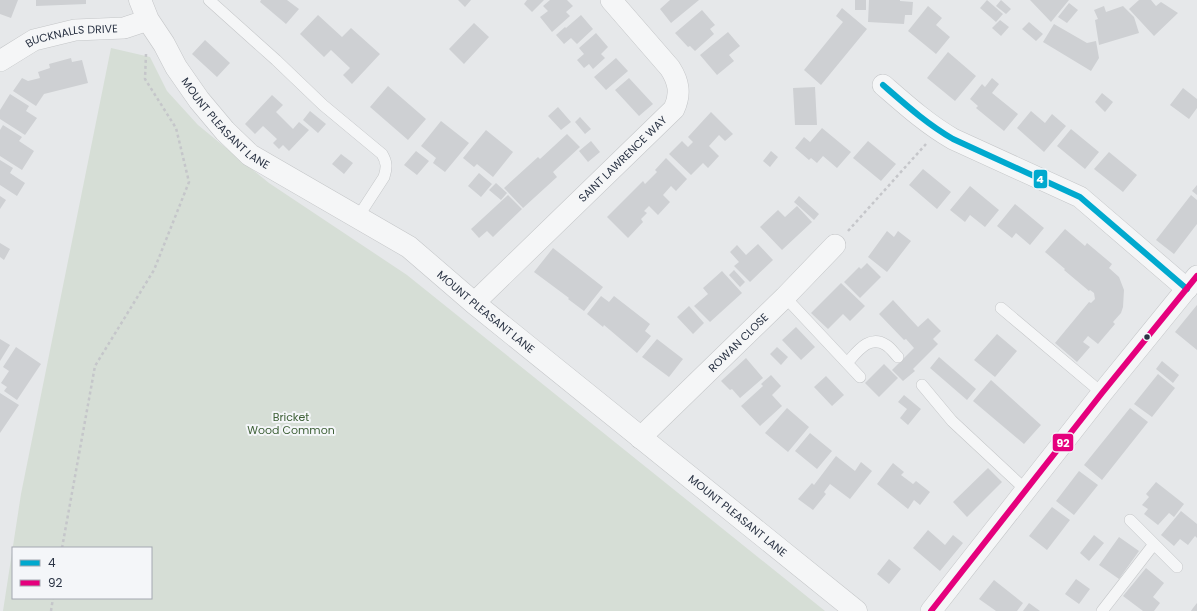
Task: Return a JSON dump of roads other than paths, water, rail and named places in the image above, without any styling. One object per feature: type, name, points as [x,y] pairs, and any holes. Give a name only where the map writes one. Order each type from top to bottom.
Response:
[{"type":"street","name":"SAINT LAWRENCE WAY","points":[[474,303],[674,109],[678,101],[678,84],[673,72],[611,0]]},
{"type":"street","name":"MOUNT PLEASANT LANE","points":[[143,5],[176,67],[199,100],[225,131],[250,155],[409,247],[474,303],[856,611]]},
{"type":"street","name":"BUCKNALLS DRIVE","points":[[0,61],[34,40],[75,30],[124,28],[143,5]]},
{"type":"street","points":[[883,85],[914,112],[953,139],[1080,197],[1192,282],[1102,393],[931,611]]},
{"type":"street","name":"ROWAN CLOSE","points":[[640,438],[785,297],[835,245]]},
{"type":"lane","points":[[209,0],[276,60],[323,105],[382,154],[386,162],[384,178],[358,217]]},
{"type":"lane","points":[[785,297],[860,377]]},
{"type":"lane","points":[[1001,308],[1102,393]]},
{"type":"lane","points":[[847,363],[867,343],[872,342],[886,345],[898,357]]},
{"type":"lane","points":[[922,385],[952,421],[1026,490]]},
{"type":"lane","points":[[1130,520],[1177,567]]},
{"type":"lane","points":[[1102,611],[1154,544]]},
{"type":"park label","name":"Bricket Wood Common","points":[[291,423]]}]
